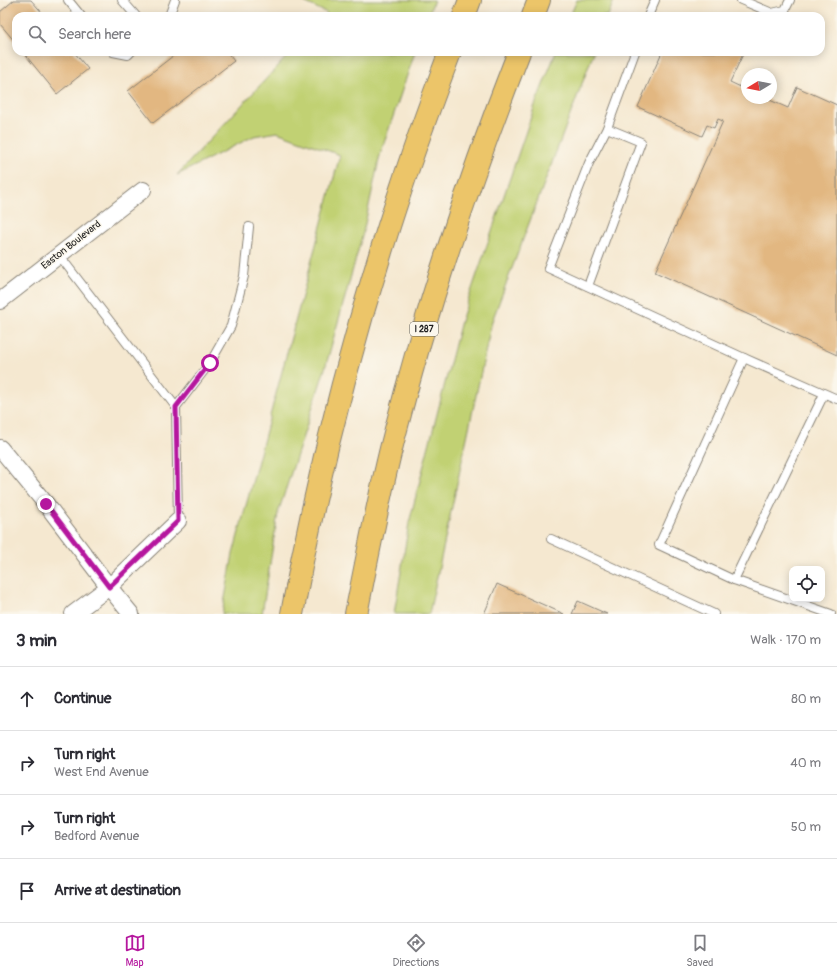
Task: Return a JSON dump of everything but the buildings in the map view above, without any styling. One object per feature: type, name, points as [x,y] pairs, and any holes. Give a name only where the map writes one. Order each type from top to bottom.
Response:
[{"type":"highway","points":[[466,12],[470,0]]},
{"type":"highway","points":[[534,12],[539,0]]},
{"type":"highway","points":[[292,614],[314,502],[360,321],[401,188],[449,56]]},
{"type":"highway","name":"I 287","points":[[356,614],[394,437],[414,362],[466,194],[518,56]]},
{"type":"street","name":"Easton Boulevard","points":[[0,301],[143,190]]},
{"type":"street","points":[[0,448],[46,504],[131,614]]},
{"type":"street","points":[[73,614],[109,587],[178,521]]},
{"type":"lane","points":[[68,0],[77,12]]},
{"type":"lane","points":[[122,0],[132,12]]},
{"type":"lane","points":[[171,12],[175,0]]},
{"type":"lane","points":[[650,12],[655,0]]},
{"type":"lane","points":[[742,0],[768,12]]},
{"type":"lane","points":[[778,12],[785,10],[790,0]]},
{"type":"lane","points":[[634,56],[607,128],[589,163],[548,268],[837,399]]},
{"type":"lane","points":[[588,286],[641,142],[607,128]]},
{"type":"lane","points":[[176,407],[210,363],[231,326],[244,276],[249,227]]},
{"type":"lane","points":[[59,255],[176,407],[178,521]]},
{"type":"lane","points":[[744,358],[659,545],[734,580],[831,614]]},
{"type":"lane","points":[[734,580],[824,394]]},
{"type":"lane","points":[[551,539],[714,614]]},
{"type":"green space","points":[[300,0],[434,0],[430,12],[325,12]]},
{"type":"green space","points":[[577,0],[614,0],[610,12],[572,12]]},
{"type":"green space","points":[[287,56],[414,56],[380,155],[363,233],[324,372],[278,513],[262,614],[222,614],[233,554],[340,155],[277,132],[254,136],[177,175]]},
{"type":"green space","points":[[554,56],[592,56],[492,321],[429,614],[394,614],[409,523],[461,321],[535,105]]},
{"type":"route","points":[[46,504],[109,587],[178,521],[176,407],[210,363]]}]
